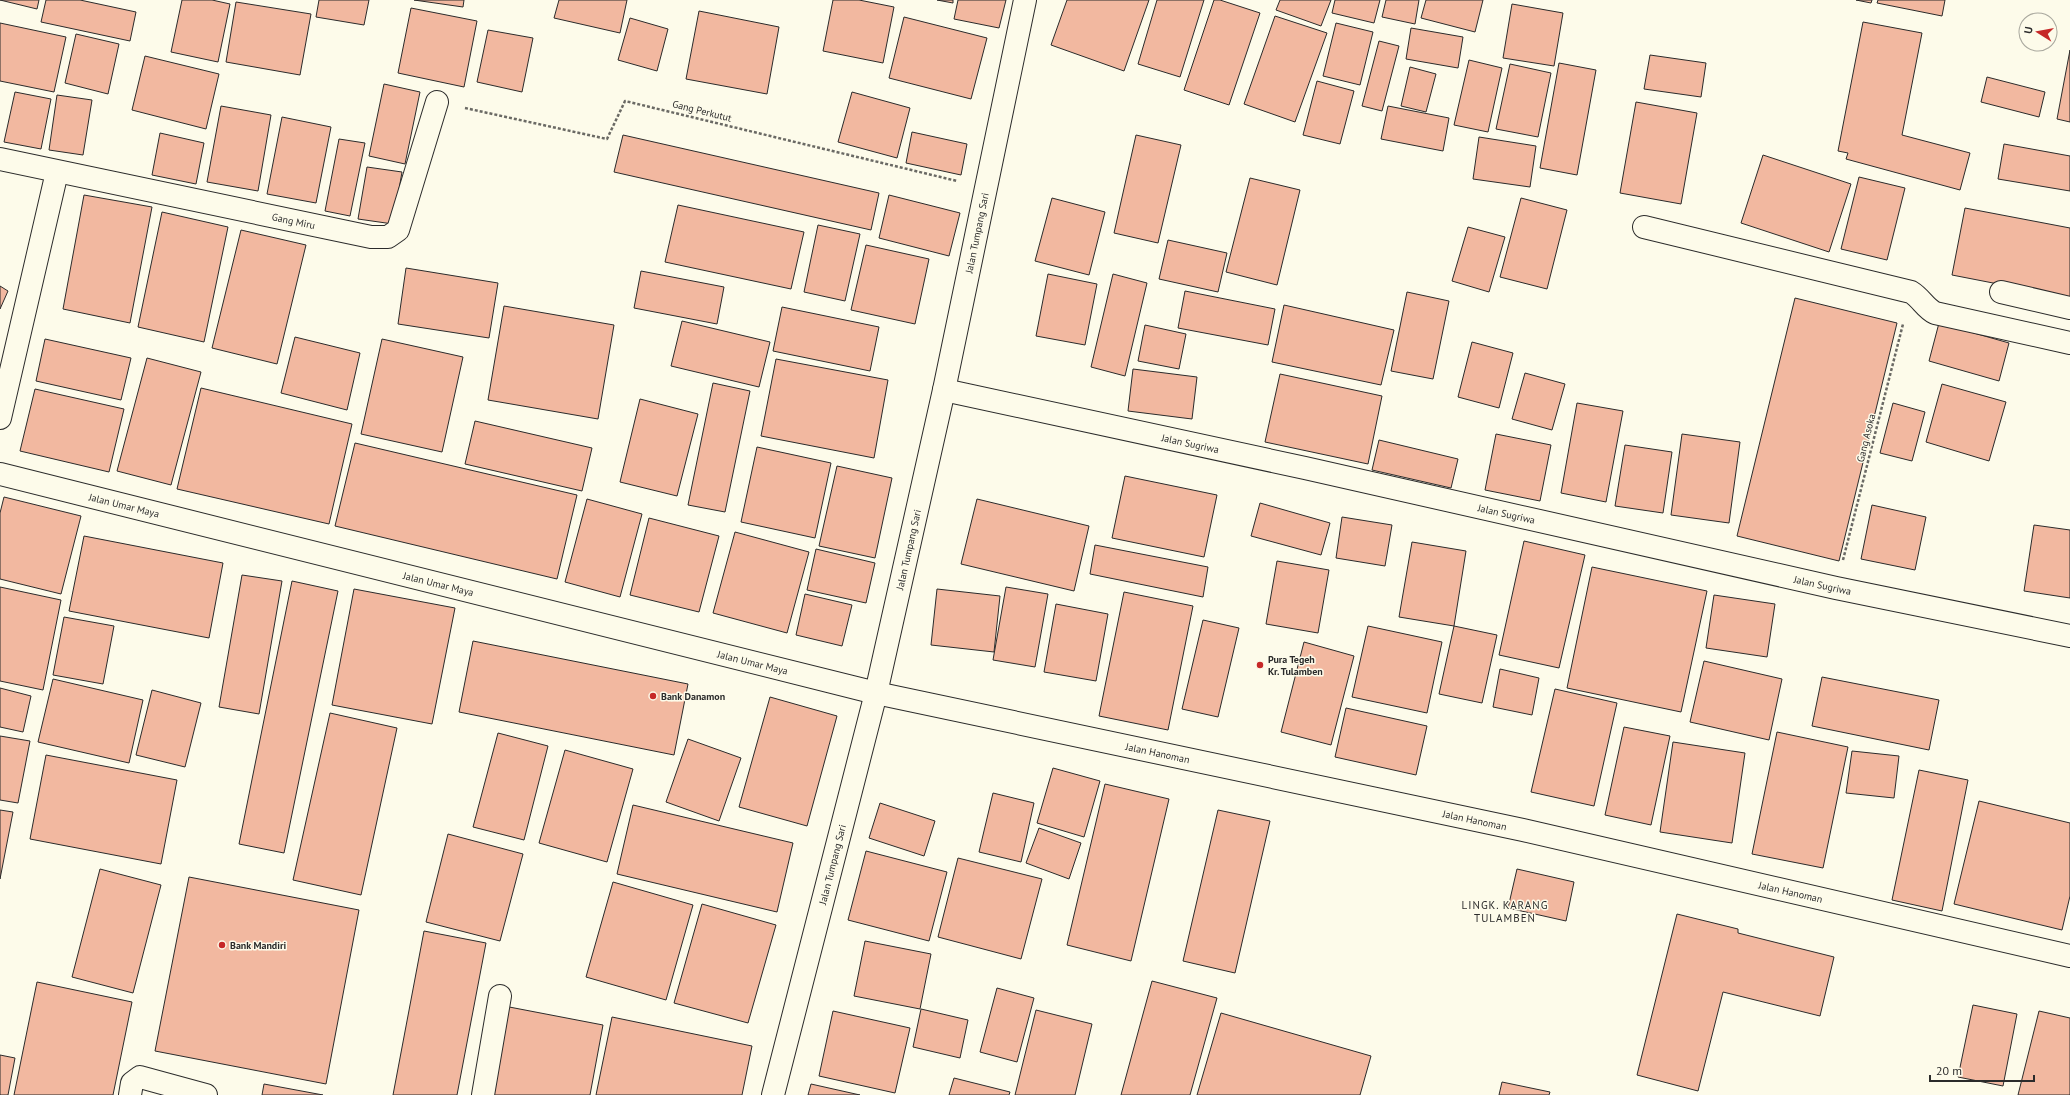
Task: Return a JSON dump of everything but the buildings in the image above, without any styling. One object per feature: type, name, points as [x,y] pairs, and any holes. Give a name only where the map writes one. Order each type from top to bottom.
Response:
[{"type":"street","name":"Jalan Tumpang Sari","points":[[773,1095],[876,694],[944,390],[1025,0]]},
{"type":"street","name":"Gang Miru","points":[[0,159],[371,237],[388,237],[398,230],[437,102]]},
{"type":"street","points":[[0,418],[57,172]]},
{"type":"street","points":[[1644,228],[1911,292],[1919,297],[1928,310],[1936,313],[2070,343]]},
{"type":"street","points":[[2001,292],[2070,308]]},
{"type":"street","name":"Jalan Sugriwa","points":[[944,390],[1329,473],[1836,588],[2070,636]]},
{"type":"street","name":"Jalan Umar Maya","points":[[0,474],[876,694]]},
{"type":"street","name":"Jalan Hanoman","points":[[876,694],[1523,830],[2070,956]]},
{"type":"street","points":[[483,1095],[500,996]]},
{"type":"street","points":[[130,1095],[132,1083],[140,1078],[206,1095]]},
{"type":"path","name":"Gang Perkutut","points":[[437,102],[607,139],[625,101],[986,188]]},
{"type":"path","name":"Gang Asoka","points":[[1836,588],[1911,292]]},
{"type":"place","name":"Pura Tegeh Kr. Tulamben","points":[[1260,665]]},
{"type":"place","name":"Bank Danamon","points":[[653,696]]},
{"type":"place","name":"Bank Mandiri","points":[[222,945]]},
{"type":"district","name":"LINGK. KARANG TULAMBEN","points":[[1505,911]]}]
